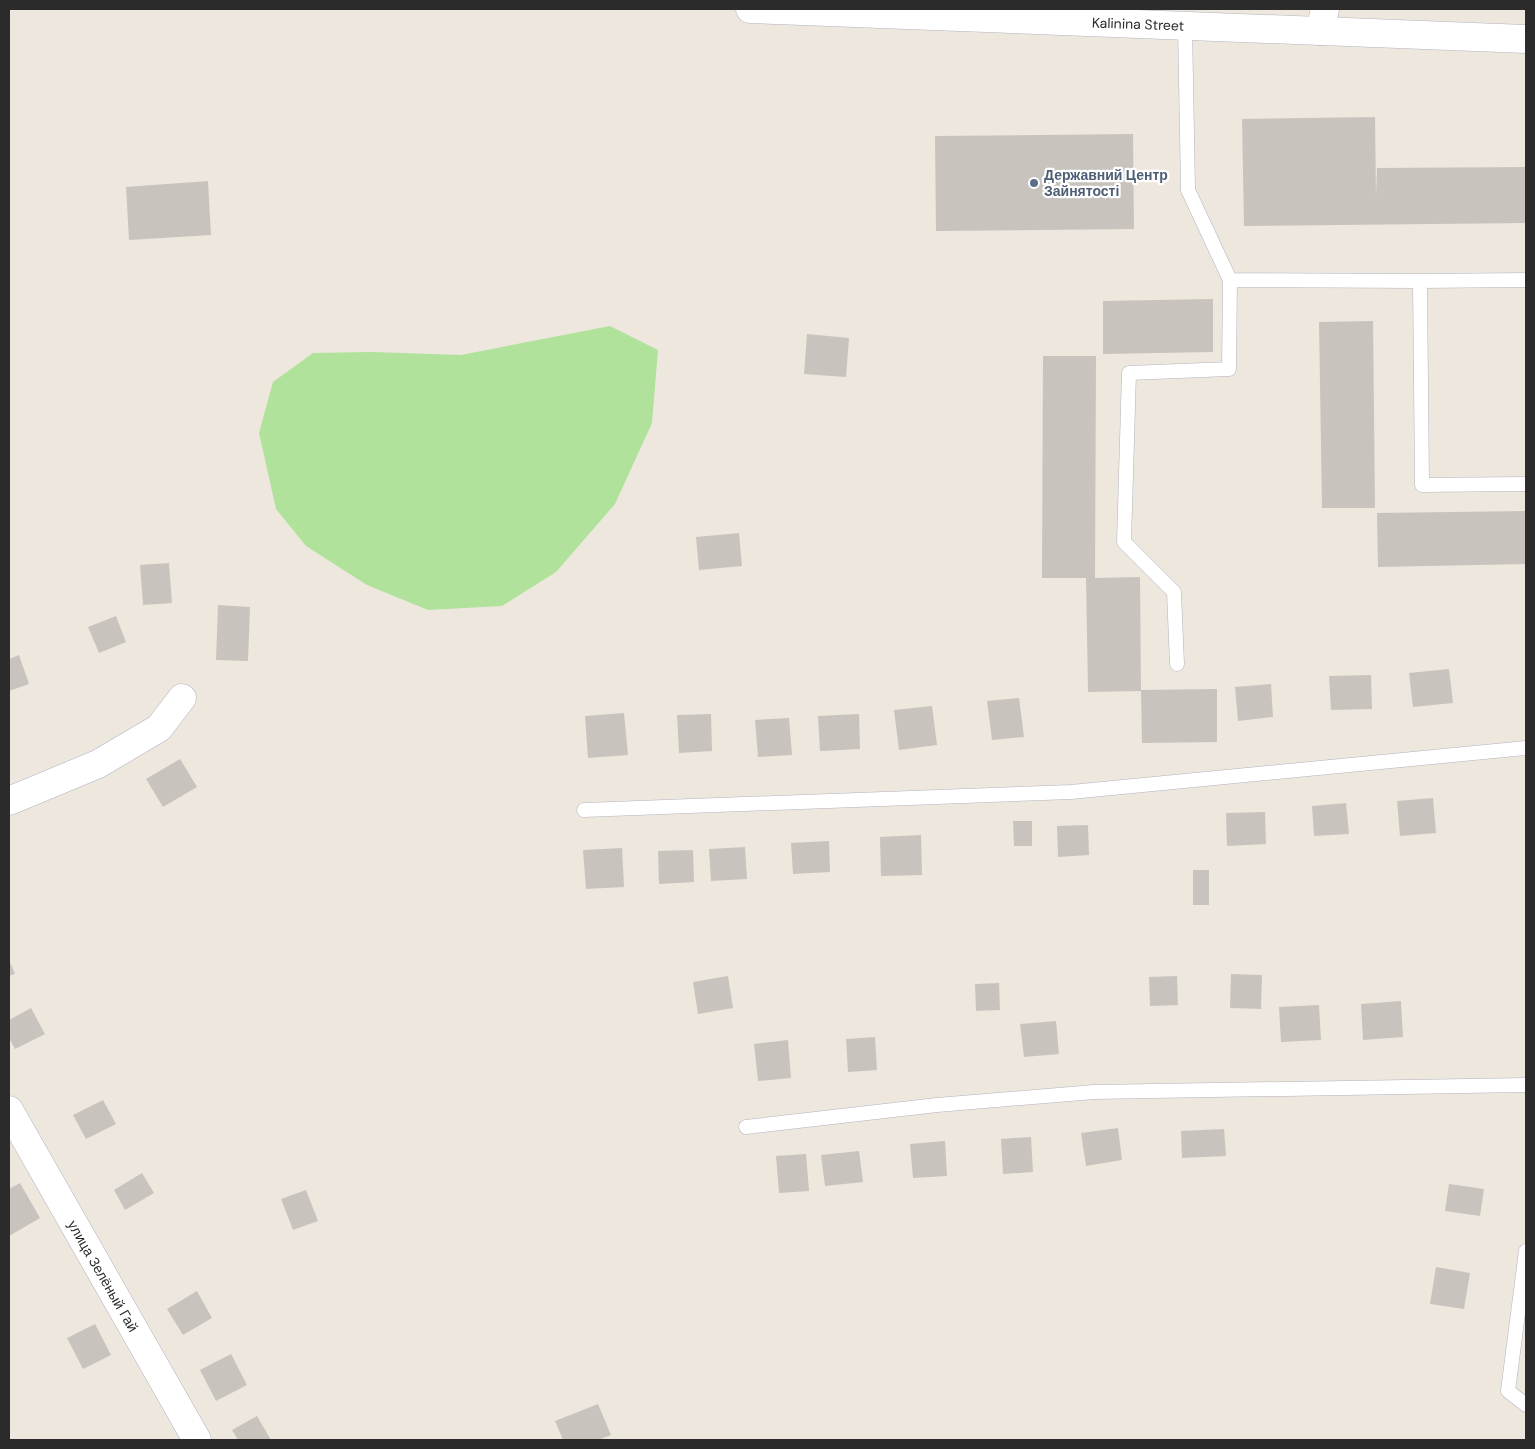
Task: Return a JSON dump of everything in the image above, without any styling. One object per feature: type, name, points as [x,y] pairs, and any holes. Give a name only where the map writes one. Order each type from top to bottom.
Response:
[{"type":"street","name":"Kalinina Street","points":[[750,9],[1185,26],[1323,20],[1526,39]]},
{"type":"street","points":[[9,801],[98,764],[159,728],[182,698]]},
{"type":"street","name":"улица Зелёный Гай","points":[[9,1110],[198,1440]]},
{"type":"lane","points":[[1177,664],[1174,592],[1124,542],[1129,373],[1229,369],[1230,280],[1188,190],[1185,26]]},
{"type":"lane","points":[[1230,280],[1526,280]]},
{"type":"lane","points":[[1420,281],[1422,485],[1526,484]]},
{"type":"lane","points":[[584,810],[1071,792],[1526,748]]},
{"type":"lane","points":[[746,1127],[937,1105],[1094,1092],[1526,1086]]},
{"type":"lane","points":[[1526,1251],[1508,1390],[1526,1405]]},
{"type":"green space","points":[[610,326],[658,350],[652,423],[615,504],[556,572],[502,606],[428,610],[367,585],[306,546],[276,509],[259,433],[273,382],[313,353],[371,352],[461,355]]},
{"type":"building","points":[[1375,117],[1376,197],[1377,168],[1526,167],[1526,223],[1244,226],[1242,119]]},
{"type":"building","name":"Державний Центр Зайнятості","points":[[1133,134],[1134,229],[936,231],[935,136]]},
{"type":"building","points":[[208,181],[211,235],[129,240],[126,187]]},
{"type":"building","points":[[1213,299],[1213,352],[1103,354],[1103,301]]},
{"type":"building","points":[[1373,321],[1375,508],[1322,508],[1319,322]]},
{"type":"building","points":[[807,334],[849,338],[846,377],[804,374]]},
{"type":"building","points":[[1043,356],[1096,356],[1095,578],[1140,577],[1141,690],[1217,689],[1217,742],[1142,743],[1141,691],[1088,692],[1086,578],[1042,578]]},
{"type":"building","points":[[1526,511],[1526,564],[1378,567],[1377,513]]},
{"type":"building","points":[[739,533],[742,566],[699,570],[696,537]]},
{"type":"building","points":[[169,563],[172,603],[143,605],[140,565]]},
{"type":"building","points":[[218,605],[250,607],[248,661],[216,660]]},
{"type":"building","points":[[116,616],[126,642],[99,653],[88,627]]},
{"type":"building","points":[[19,655],[29,684],[9,691],[9,659]]},
{"type":"building","points":[[1449,669],[1453,703],[1413,707],[1409,673]]},
{"type":"building","points":[[1371,675],[1372,709],[1331,710],[1329,676]]},
{"type":"building","points":[[1271,684],[1273,717],[1238,721],[1235,687]]},
{"type":"building","points":[[1019,698],[1024,737],[992,740],[987,701]]},
{"type":"building","points":[[932,706],[937,745],[899,750],[894,710]]},
{"type":"building","points":[[624,713],[628,755],[588,758],[585,716]]},
{"type":"building","points":[[711,714],[712,751],[679,753],[677,715]]},
{"type":"building","points":[[859,714],[860,749],[820,751],[818,716]]},
{"type":"building","points":[[789,718],[792,755],[758,757],[755,720]]},
{"type":"building","points":[[180,759],[197,787],[163,807],[146,779]]},
{"type":"building","points":[[1433,798],[1436,833],[1400,836],[1397,801]]},
{"type":"building","points":[[1346,803],[1349,834],[1314,836],[1312,806]]},
{"type":"building","points":[[1265,812],[1266,844],[1227,846],[1226,813]]},
{"type":"building","points":[[1013,821],[1032,821],[1032,846],[1014,846]]},
{"type":"building","points":[[1088,825],[1089,855],[1058,857],[1057,826]]},
{"type":"building","points":[[921,835],[922,875],[881,876],[880,837]]},
{"type":"building","points":[[829,841],[830,872],[793,874],[791,843]]},
{"type":"building","points":[[745,847],[747,879],[711,881],[709,849]]},
{"type":"building","points":[[622,848],[624,887],[586,889],[583,850]]},
{"type":"building","points":[[693,850],[694,882],[659,884],[658,851]]},
{"type":"building","points":[[1193,870],[1209,870],[1209,905],[1193,905]]},
{"type":"building","points":[[9,960],[15,974],[9,976]]},
{"type":"building","points":[[1231,974],[1262,975],[1261,1009],[1230,1008]]},
{"type":"building","points":[[728,976],[733,1008],[698,1014],[693,982]]},
{"type":"building","points":[[1177,976],[1178,1005],[1150,1006],[1149,977]]},
{"type":"building","points":[[999,983],[1000,1010],[976,1011],[975,984]]},
{"type":"building","points":[[1401,1001],[1403,1037],[1363,1040],[1361,1004]]},
{"type":"building","points":[[1319,1005],[1321,1040],[1281,1042],[1279,1007]]},
{"type":"building","points":[[31,1008],[45,1034],[15,1049],[9,1038],[9,1020]]},
{"type":"building","points":[[1056,1021],[1059,1054],[1024,1057],[1020,1024]]},
{"type":"building","points":[[875,1037],[877,1070],[848,1072],[846,1039]]},
{"type":"building","points":[[788,1040],[791,1078],[758,1081],[754,1044]]},
{"type":"building","points":[[103,1100],[116,1124],[86,1139],[73,1115]]},
{"type":"building","points":[[1118,1128],[1122,1160],[1086,1166],[1081,1133]]},
{"type":"building","points":[[1224,1129],[1226,1156],[1182,1158],[1181,1131]]},
{"type":"building","points":[[1031,1137],[1033,1172],[1003,1174],[1001,1139]]},
{"type":"building","points":[[945,1141],[947,1176],[913,1178],[910,1144]]},
{"type":"building","points":[[859,1151],[863,1182],[825,1186],[821,1155]]},
{"type":"building","points":[[806,1154],[809,1191],[779,1193],[776,1156]]},
{"type":"building","points":[[142,1173],[154,1193],[125,1210],[114,1190]]},
{"type":"building","points":[[20,1183],[40,1218],[9,1236],[9,1189]]},
{"type":"building","points":[[1449,1184],[1484,1189],[1480,1216],[1445,1211]]},
{"type":"building","points":[[306,1190],[318,1221],[293,1230],[281,1199]]},
{"type":"building","points":[[1436,1267],[1470,1273],[1464,1309],[1430,1304]]},
{"type":"building","points":[[197,1291],[212,1318],[183,1335],[167,1309]]},
{"type":"building","points":[[95,1324],[111,1355],[83,1369],[67,1338]]},
{"type":"building","points":[[231,1354],[247,1385],[216,1401],[200,1370]]},
{"type":"building","points":[[598,1404],[611,1435],[598,1440],[563,1440],[555,1421]]},
{"type":"building","points":[[257,1416],[271,1440],[238,1440],[232,1430]]},
{"type":"place","name":"Державний Центр Зайнятості","points":[[1034,183]]}]
